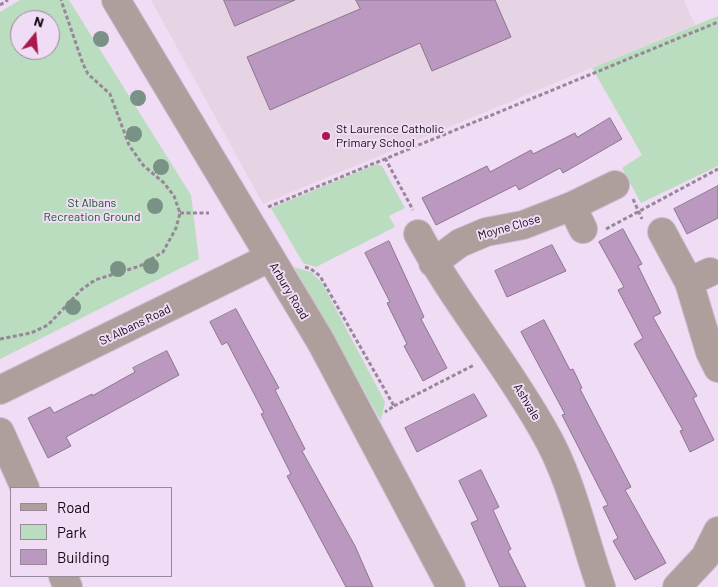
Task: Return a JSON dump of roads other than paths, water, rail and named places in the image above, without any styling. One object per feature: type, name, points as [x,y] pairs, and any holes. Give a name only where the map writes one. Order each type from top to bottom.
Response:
[{"type":"street","name":"Arbury Road","points":[[116,0],[321,342],[451,587]]},
{"type":"street","name":"Moyne Close","points":[[433,263],[460,243],[486,232],[524,225],[584,223],[623,190]]},
{"type":"street","name":"Ashvale","points":[[414,218],[433,263],[497,353],[547,435],[572,498],[601,587]]},
{"type":"street","points":[[662,232],[700,277],[710,352],[718,368]]},
{"type":"street","name":"St Albans Road","points":[[0,390],[269,258]]},
{"type":"street","points":[[0,432],[25,487]]},
{"type":"street","points":[[677,587],[705,557],[718,531]]},
{"type":"place","name":"St Laurence Catholic Primary School","points":[[326,136]]},
{"type":"park label","name":"St Albans Recreation Ground","points":[[92,210]]}]
